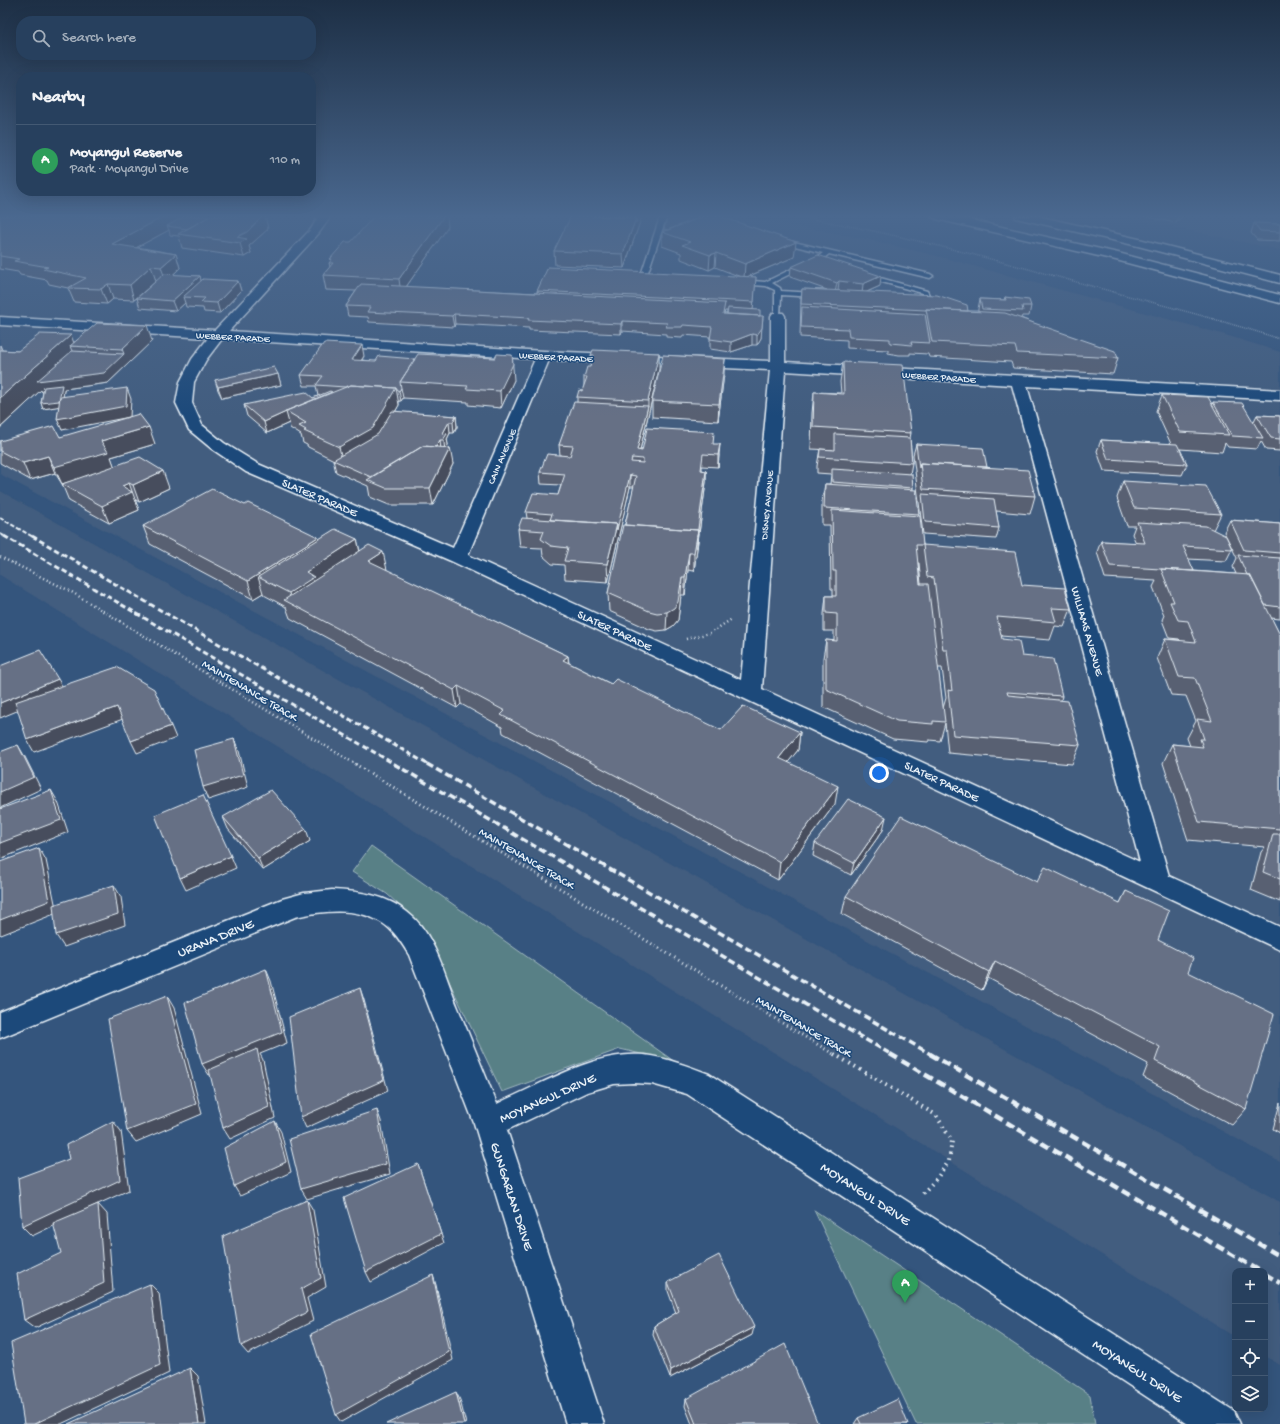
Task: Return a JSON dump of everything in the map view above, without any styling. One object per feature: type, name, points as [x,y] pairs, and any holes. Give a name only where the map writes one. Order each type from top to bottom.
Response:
[{"type":"main road","name":"SLATER PARADE","points":[[267,282],[218,335],[199,359],[187,382],[184,403],[195,427],[218,446],[252,468],[458,557],[1280,939]]},
{"type":"main road","points":[[1204,282],[1280,305]]},
{"type":"main road","points":[[1216,282],[1280,299]]},
{"type":"main road","name":"DISNEY AVENUE","points":[[751,693],[778,366],[778,316]]},
{"type":"main road","name":"WEBBER PARADE","points":[[0,321],[544,355],[778,366],[1280,395]]},
{"type":"main road","name":"CAIN AVENUE","points":[[458,557],[544,355]]},
{"type":"main road","name":"WILLIAMS AVENUE","points":[[1018,381],[1158,882]]},
{"type":"main road","name":"URANA DRIVE","points":[[0,1025],[249,923],[306,903],[324,900],[353,902],[383,911],[398,920],[410,932],[421,950]]},
{"type":"main road","name":"GUNGARLAN DRIVE","points":[[421,950],[489,1123],[585,1424]]},
{"type":"main road","name":"MOYANGUL DRIVE","points":[[489,1123],[576,1082],[599,1074],[622,1069],[658,1071],[678,1076],[698,1084],[1221,1424]]},
{"type":"lane","points":[[743,282],[775,286],[779,293],[778,316]]},
{"type":"lane","points":[[890,282],[925,292],[932,301],[922,301]]},
{"type":"lane","points":[[779,293],[821,296]]},
{"type":"path","points":[[1080,282],[1205,316],[1280,339]]},
{"type":"path","name":"MAINTENANCE TRACK","points":[[0,557],[70,591],[782,1024],[936,1114],[952,1141],[949,1161],[937,1178],[902,1217]]},
{"type":"path","points":[[682,639],[700,638],[726,625],[734,618]]},
{"type":"shaded area","points":[[0,282],[1034,282],[1222,334],[1280,352],[1280,1162],[0,474]]},
{"type":"shaded area","points":[[0,491],[1280,1202],[1280,1365],[1268,1358],[1268,1268],[1232,1268],[1232,1335],[0,575]]},
{"type":"green space","points":[[371,846],[675,1062],[620,1049],[502,1092],[423,927],[387,894],[352,872]]},
{"type":"green space","points":[[814,1210],[1090,1395],[1095,1424],[916,1424]]},
{"type":"building","points":[[78,282],[133,282],[130,285],[108,284],[101,289],[68,288]]},
{"type":"building","points":[[154,282],[193,282],[172,301],[137,298]]},
{"type":"building","points":[[199,282],[237,282],[217,303],[201,302],[205,298],[183,297]]},
{"type":"building","points":[[541,282],[756,282],[754,302],[537,291]]},
{"type":"building","points":[[851,282],[866,282],[863,284]]},
{"type":"building","points":[[361,284],[725,303],[723,314],[763,316],[762,328],[757,335],[752,334],[731,342],[710,339],[712,327],[683,325],[682,327],[666,327],[667,323],[622,321],[621,324],[528,320],[529,318],[454,314],[452,316],[367,312],[370,307],[346,306]]},
{"type":"building","points":[[802,289],[937,295],[967,305],[968,311],[801,304]]},
{"type":"building","points":[[1005,297],[1029,300],[1031,306],[1022,306],[1023,311],[982,309],[980,299],[1006,300]]},
{"type":"building","points":[[802,307],[925,314],[930,343],[911,342],[912,345],[890,343],[890,339],[849,337],[848,329],[801,327]]},
{"type":"building","points":[[728,308],[760,310],[760,316],[727,314]]},
{"type":"building","points":[[926,309],[1005,313],[1115,351],[1118,358],[1017,353],[1015,346],[932,342]]},
{"type":"building","points":[[97,323],[147,325],[122,349],[70,346]]},
{"type":"building","points":[[40,334],[71,335],[0,398],[0,350],[18,351]]},
{"type":"building","points":[[324,343],[362,345],[352,360],[376,361],[379,356],[415,359],[400,382],[401,388],[399,391],[396,388],[351,385],[345,387],[316,385],[323,376],[301,375]]},
{"type":"building","points":[[593,350],[659,353],[648,401],[577,397],[579,390],[582,391],[587,377],[584,377],[587,367],[590,367],[594,355],[591,355]]},
{"type":"building","points":[[72,351],[124,354],[104,373],[37,381]]},
{"type":"building","points":[[418,354],[495,358],[497,354],[512,355],[513,364],[500,391],[466,389],[468,386],[400,382]]},
{"type":"building","points":[[663,355],[725,359],[719,404],[652,401]]},
{"type":"building","points":[[843,362],[903,365],[911,433],[813,427],[814,392],[844,394]]},
{"type":"building","points":[[274,367],[278,374],[218,387],[215,380]]},
{"type":"building","points":[[62,385],[59,401],[41,403],[44,387]]},
{"type":"building","points":[[351,385],[396,388],[373,428],[339,447],[304,431],[306,430],[299,426],[306,423],[286,411]]},
{"type":"building","points":[[127,388],[126,406],[57,419],[60,397]]},
{"type":"building","points":[[330,391],[332,392],[264,422],[244,405],[306,392],[313,398]]},
{"type":"building","points":[[1162,395],[1208,397],[1229,435],[1180,432]]},
{"type":"building","points":[[574,402],[648,406],[637,450],[642,451],[647,428],[714,432],[713,444],[720,444],[718,455],[703,454],[701,470],[706,471],[698,530],[625,525],[636,476],[630,475],[617,530],[617,524],[550,520],[552,514],[526,512],[533,493],[558,495],[565,474],[540,472],[547,454],[570,456],[573,446],[559,445]],"holes":[[[632,458],[643,459],[643,463],[631,462]]]},
{"type":"building","points":[[1213,402],[1242,403],[1263,438],[1232,436]]},
{"type":"building","points":[[392,411],[456,416],[453,422],[449,422],[443,433],[447,434],[443,440],[440,440],[436,447],[423,446],[371,477],[333,460],[378,434]]},
{"type":"building","points":[[139,414],[149,427],[101,441],[108,452],[54,467],[48,456],[23,463],[0,451],[0,441],[54,426],[60,437]]},
{"type":"building","points":[[1257,415],[1280,416],[1280,439],[1271,438]]},
{"type":"building","points":[[835,434],[910,438],[912,463],[819,457],[820,449],[835,450]]},
{"type":"building","points":[[1101,440],[1177,444],[1187,464],[1108,459]]},
{"type":"building","points":[[916,444],[983,448],[987,467],[920,463],[919,468]]},
{"type":"building","points":[[423,446],[450,448],[430,488],[386,488],[367,480]]},
{"type":"building","points":[[140,457],[163,471],[133,485],[129,483],[122,486],[132,492],[102,506],[62,484]]},
{"type":"building","points":[[920,463],[1028,470],[1035,496],[923,489]]},
{"type":"building","points":[[832,469],[912,474],[913,488],[832,482]]},
{"type":"building","points":[[1123,481],[1206,486],[1221,514],[1134,508]]},
{"type":"building","points":[[825,484],[916,490],[919,514],[824,508]]},
{"type":"building","points":[[212,489],[245,505],[248,503],[318,537],[248,581],[143,526]]},
{"type":"building","points":[[922,494],[994,499],[999,528],[925,522]]},
{"type":"building","points":[[832,510],[920,516],[923,545],[916,545],[920,584],[928,584],[945,722],[933,721],[933,724],[897,721],[826,689],[826,640],[837,641],[837,614],[826,613],[826,596],[836,596],[836,571],[833,571]]},
{"type":"building","points":[[522,518],[617,524],[607,564],[564,561],[568,548],[551,546],[541,539],[544,531],[518,529]]},
{"type":"building","points":[[1230,520],[1280,524],[1280,553],[1244,550]]},
{"type":"building","points":[[1137,522],[1206,526],[1226,536],[1232,549],[1183,546],[1194,571],[1110,566],[1101,541],[1145,543]]},
{"type":"building","points":[[623,525],[698,530],[694,553],[689,553],[685,577],[682,577],[678,602],[674,608],[667,612],[657,613],[649,611],[608,593]]},
{"type":"building","points":[[335,529],[357,539],[306,572],[314,577],[289,593],[258,577]]},
{"type":"building","points":[[369,545],[383,552],[369,561],[568,656],[563,660],[611,684],[616,679],[721,730],[743,706],[800,732],[779,758],[838,786],[780,862],[501,715],[505,711],[458,686],[454,690],[284,600]]},
{"type":"building","points":[[923,545],[1015,552],[1022,585],[1065,588],[1071,609],[1052,608],[1056,622],[997,617],[1002,639],[1019,641],[1022,656],[1053,659],[1062,696],[1007,692],[1008,695],[1068,701],[1080,745],[953,735],[948,690],[952,691],[947,650],[943,650],[934,578],[927,577]]},
{"type":"building","points":[[1238,555],[1280,558],[1280,607],[1265,605],[1250,575],[1247,575]]},
{"type":"building","points":[[1161,569],[1250,575],[1280,635],[1280,829],[1199,822],[1172,744],[1203,747],[1200,739],[1204,739],[1197,719],[1212,721],[1195,678],[1179,677],[1165,639],[1196,642],[1188,621],[1178,620],[1170,602],[1174,602]]},
{"type":"building","points":[[40,650],[58,679],[0,703],[0,666]]},
{"type":"building","points":[[117,667],[154,689],[171,726],[131,741],[117,707],[27,740],[15,702]]},
{"type":"building","points":[[234,739],[243,775],[203,787],[194,750]]},
{"type":"building","points":[[18,745],[34,777],[0,792],[0,752]]},
{"type":"building","points":[[51,790],[61,820],[0,843],[0,809]]},
{"type":"building","points":[[271,790],[306,829],[258,858],[223,817]]},
{"type":"building","points":[[203,795],[231,856],[180,878],[155,815]]},
{"type":"building","points":[[848,799],[886,817],[854,863],[815,843]]},
{"type":"building","points":[[901,816],[1037,882],[1045,867],[1120,903],[1126,891],[1169,911],[1158,940],[1193,958],[1188,972],[1274,1014],[1246,1109],[1155,1061],[1160,1047],[995,961],[989,972],[846,896]]},
{"type":"building","points":[[1273,834],[1280,834],[1280,879],[1263,872]]},
{"type":"building","points":[[39,848],[49,901],[0,920],[0,862]]},
{"type":"building","points":[[114,885],[118,914],[56,935],[53,905]]},
{"type":"building","points":[[266,969],[282,1032],[202,1064],[185,1003]]},
{"type":"building","points":[[360,988],[384,1080],[301,1117],[289,1017]]},
{"type":"building","points":[[167,996],[196,1104],[127,1131],[108,1019]]},
{"type":"building","points":[[257,1049],[269,1107],[223,1128],[209,1070]]},
{"type":"building","points":[[377,1110],[386,1164],[301,1189],[289,1139]]},
{"type":"building","points":[[113,1121],[120,1180],[22,1226],[18,1178],[69,1159],[66,1145]]},
{"type":"building","points":[[275,1121],[286,1162],[234,1186],[224,1148]]},
{"type":"building","points":[[418,1164],[441,1234],[366,1272],[344,1198]]},
{"type":"building","points":[[307,1200],[321,1278],[301,1289],[307,1312],[241,1346],[223,1236]]},
{"type":"building","points":[[98,1204],[104,1283],[24,1320],[17,1274],[61,1253],[53,1223]]},
{"type":"building","points":[[719,1255],[754,1327],[671,1370],[654,1326],[679,1311],[668,1282]]},
{"type":"building","points":[[433,1275],[449,1352],[336,1415],[311,1334]]},
{"type":"building","points":[[150,1284],[160,1365],[34,1424],[24,1424],[11,1343]]},
{"type":"building","points":[[785,1344],[818,1424],[696,1424],[686,1399]]},
{"type":"building","points":[[190,1368],[199,1424],[68,1424]]},
{"type":"building","points":[[456,1392],[464,1424],[386,1424]]},
{"type":"building","points":[[898,1399],[908,1424],[861,1424],[858,1418]]},
{"type":"railway","points":[[0,518],[33,537]]},
{"type":"railway","points":[[0,534],[4,536]]},
{"type":"railway","points":[[4,536],[396,765]]},
{"type":"railway","points":[[32,536],[429,765]]},
{"type":"railway","points":[[394,764],[892,1055]]},
{"type":"railway","points":[[427,764],[932,1055]]},
{"type":"railway","points":[[890,1054],[1255,1268]]},
{"type":"railway","points":[[930,1054],[1280,1256]]},
{"type":"railway","points":[[1268,1276],[1280,1283]]},
{"type":"place","name":"Moyangul Reserve","points":[[905,1303]]}]
